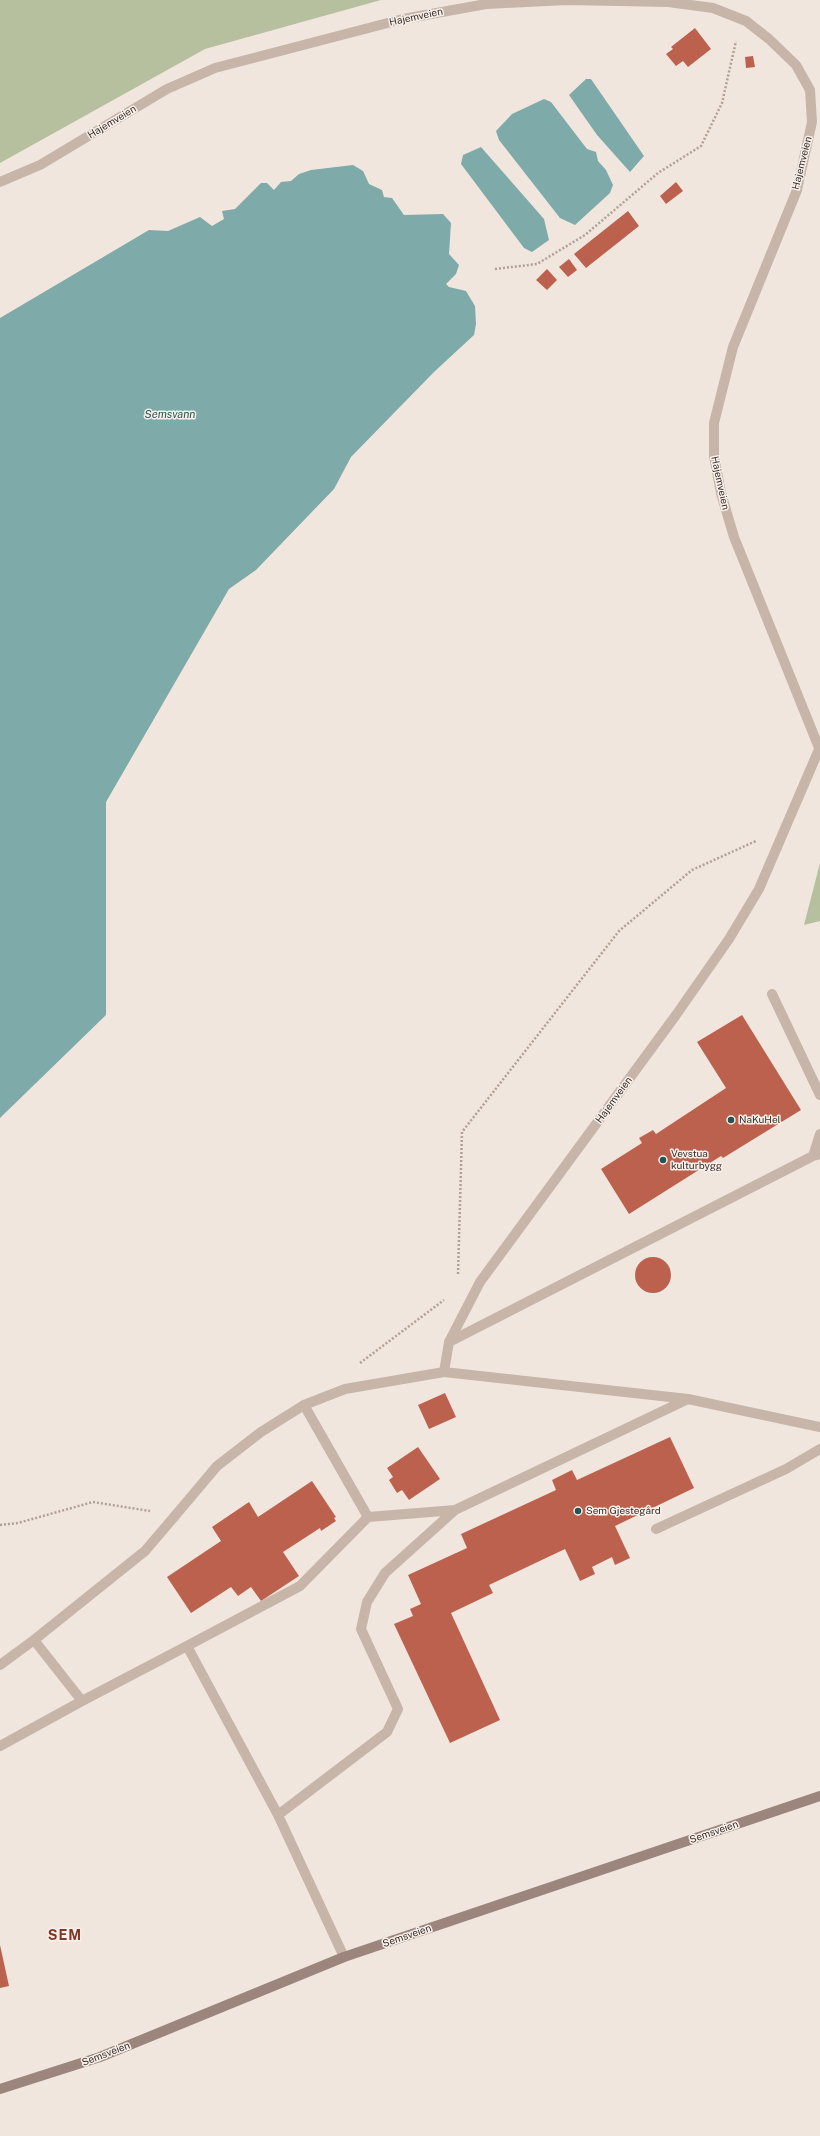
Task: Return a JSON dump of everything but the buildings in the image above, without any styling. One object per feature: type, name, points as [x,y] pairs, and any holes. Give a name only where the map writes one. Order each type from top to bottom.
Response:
[{"type":"main road","name":"Semsveien","points":[[0,2089],[100,2057],[344,1957],[820,1796]]},
{"type":"street","name":"Hajemveien","points":[[0,182],[40,165],[167,89],[216,68],[403,19],[486,4],[567,0],[668,2],[713,8],[746,21],[769,39],[796,65],[810,90],[812,122],[797,190],[733,347],[714,423],[714,456],[721,493],[734,537],[820,748],[759,888],[729,940],[671,1022],[480,1282],[449,1342],[444,1372]]},
{"type":"street","points":[[772,994],[820,1095]]},
{"type":"street","points":[[449,1342],[816,1155],[820,1134]]},
{"type":"street","points":[[0,1665],[34,1640],[145,1551],[217,1466],[261,1432],[304,1405],[345,1389],[444,1372],[688,1399],[820,1427]]},
{"type":"street","points":[[278,1815],[387,1732],[398,1709],[361,1629],[367,1602],[385,1573],[455,1510],[688,1399]]},
{"type":"street","points":[[304,1405],[368,1517]]},
{"type":"street","points":[[656,1529],[786,1469],[820,1449]]},
{"type":"street","points":[[0,1746],[82,1700],[300,1586],[368,1517],[455,1510]]},
{"type":"street","points":[[34,1640],[82,1700]]},
{"type":"street","points":[[187,1646],[278,1815],[344,1957]]},
{"type":"path","points":[[496,269],[537,264],[585,235],[658,173],[702,146],[722,103],[738,32],[746,21]]},
{"type":"path","points":[[458,1275],[462,1132],[618,931],[692,870],[785,827]]},
{"type":"path","points":[[355,1367],[445,1300]]},
{"type":"path","points":[[0,1525],[18,1523],[93,1502],[134,1508],[174,1517]]},
{"type":"green space","points":[[0,0],[381,0],[205,49],[0,163]]},
{"type":"green space","points":[[820,863],[820,921],[804,925]]},
{"type":"water","points":[[586,79],[591,79],[644,156],[630,172],[597,135],[569,95]]},
{"type":"water","points":[[544,99],[551,102],[587,149],[596,152],[598,161],[606,170],[613,185],[610,193],[575,225],[560,218],[499,140],[496,131],[512,114]]},
{"type":"water","points":[[481,147],[544,219],[549,240],[532,252],[524,248],[461,164],[463,155]]},
{"type":"water","name":"Semsvann","points":[[353,165],[363,171],[369,184],[382,190],[384,197],[392,198],[404,215],[443,214],[451,223],[449,254],[459,265],[456,274],[446,284],[449,287],[466,291],[475,306],[476,324],[474,335],[434,372],[351,457],[334,489],[256,570],[229,589],[106,802],[106,1015],[0,1118],[0,318],[149,230],[168,231],[200,217],[212,226],[224,219],[222,211],[235,209],[261,183],[267,183],[274,190],[281,182],[291,181],[299,174],[311,170]]},
{"type":"place","name":"NaKuHel","points":[[731,1120]]},
{"type":"place","name":"Vevstua kulturbygg","points":[[663,1160]]},
{"type":"place","name":"Sem Gjestegård","points":[[578,1511]]},
{"type":"district","name":"SEM","points":[[65,1936]]}]
